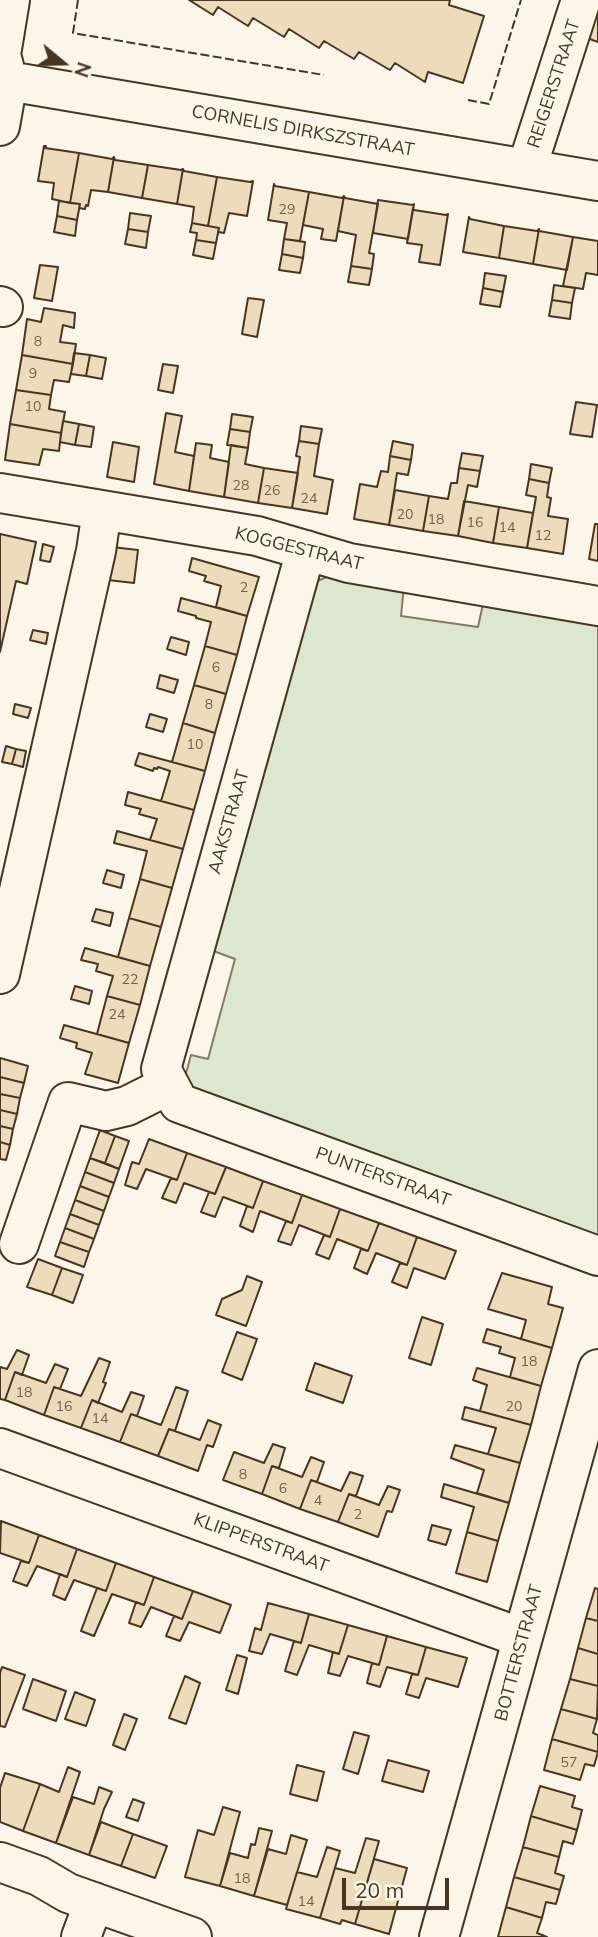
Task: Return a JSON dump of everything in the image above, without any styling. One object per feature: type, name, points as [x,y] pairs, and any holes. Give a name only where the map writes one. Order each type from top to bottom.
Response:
[{"type":"street","points":[[0,126],[8,81],[1,55],[10,0]]},
{"type":"street","name":"REIGERSTRAAT","points":[[529,169],[531,155],[581,0]]},
{"type":"street","name":"CORNELIS DIRKSZSTRAAT","points":[[8,81],[598,181]]},
{"type":"street","name":"KOGGESTRAAT","points":[[0,493],[267,538],[349,563],[598,606]]},
{"type":"street","points":[[0,974],[96,551],[102,510]]},
{"type":"street","name":"AAKSTRAAT","points":[[171,1089],[161,1069],[163,1058],[306,550]]},
{"type":"street","points":[[19,1244],[68,1102],[106,1111],[171,1089]]},
{"type":"street","name":"PUNTERSTRAAT","points":[[171,1089],[179,1103],[598,1256]]},
{"type":"street","name":"BOTTERSTRAAT","points":[[439,1937],[597,1378]]},
{"type":"street","name":"KLIPPERSTRAAT","points":[[0,1448],[523,1638]]},
{"type":"street","points":[[0,1862],[39,1875],[68,1893],[192,1937]]},
{"type":"street","points":[[81,1937],[94,1902]]},
{"type":"green space","points":[[329,576],[404,586],[401,616],[478,627],[484,599],[598,620],[598,1236],[183,1084],[191,1055],[208,1059],[235,959],[208,949],[315,582]]},
{"type":"building","points":[[189,0],[450,0],[449,5],[484,16],[463,83],[428,72],[425,82],[395,63],[390,70],[359,52],[354,59],[324,41],[319,48],[289,29],[284,37],[253,18],[248,26],[218,7],[213,15]]},
{"type":"building","points":[[598,7],[598,42],[587,38]]},
{"type":"building","points":[[44,146],[79,153],[70,203],[52,199],[54,183],[38,181]]},
{"type":"building","points":[[79,153],[112,159],[114,157],[108,192],[91,190],[85,209],[79,208],[80,204],[70,203]]},
{"type":"building","points":[[114,157],[115,160],[148,165],[142,198],[108,192]]},
{"type":"building","points":[[148,165],[183,169],[177,204],[142,198]]},
{"type":"building","points":[[183,169],[217,177],[208,226],[192,223],[194,207],[177,204]]},
{"type":"building","points":[[217,177],[253,181],[247,216],[229,213],[224,233],[218,232],[219,228],[208,226]]},
{"type":"building","points":[[274,184],[309,192],[300,241],[284,239],[287,223],[268,220]]},
{"type":"building","points":[[309,192],[342,198],[344,196],[336,241],[321,239],[323,229],[303,225]]},
{"type":"building","points":[[344,196],[378,204],[369,253],[374,254],[372,269],[351,266],[356,235],[338,231]]},
{"type":"building","points":[[378,200],[414,204],[408,239],[373,233]]},
{"type":"building","points":[[59,201],[80,204],[77,220],[57,216]]},
{"type":"building","points":[[413,208],[448,214],[440,265],[419,262],[422,245],[407,243]]},
{"type":"building","points":[[130,213],[151,216],[148,232],[128,229]]},
{"type":"building","points":[[57,216],[77,220],[75,236],[54,232]]},
{"type":"building","points":[[469,217],[504,226],[499,258],[463,252]]},
{"type":"building","points":[[192,223],[219,228],[216,243],[196,240],[197,233],[190,232]]},
{"type":"building","points":[[504,226],[537,231],[539,229],[533,264],[499,258]]},
{"type":"building","points":[[128,229],[148,232],[146,248],[125,244]]},
{"type":"building","points":[[539,229],[573,237],[567,270],[533,264]]},
{"type":"building","points":[[573,237],[598,241],[598,275],[586,273],[583,289],[563,286]]},
{"type":"building","points":[[284,239],[305,242],[303,258],[282,254]]},
{"type":"building","points":[[196,240],[216,243],[213,259],[193,255]]},
{"type":"building","points":[[282,254],[303,258],[300,273],[279,270]]},
{"type":"building","points":[[40,265],[58,267],[52,301],[34,298]]},
{"type":"building","points":[[351,266],[372,269],[369,285],[348,282]]},
{"type":"building","points":[[485,273],[506,276],[503,292],[483,288]]},
{"type":"building","points":[[554,285],[575,288],[572,303],[552,300]]},
{"type":"building","points":[[483,288],[503,292],[500,307],[480,304]]},
{"type":"building","points":[[248,298],[264,300],[257,337],[242,334]]},
{"type":"building","points":[[552,300],[572,303],[570,319],[549,316]]},
{"type":"building","points":[[44,308],[75,313],[74,328],[63,325],[60,342],[76,344],[73,364],[22,355],[27,319],[41,322]]},
{"type":"building","points":[[74,353],[90,355],[86,376],[71,374]]},
{"type":"building","points":[[22,355],[73,364],[69,382],[54,380],[51,395],[16,390]]},
{"type":"building","points":[[90,355],[106,358],[102,379],[86,376]]},
{"type":"building","points":[[163,364],[178,366],[173,393],[158,390]]},
{"type":"building","points":[[16,390],[51,395],[49,409],[65,412],[61,433],[10,424]]},
{"type":"building","points":[[576,402],[597,405],[592,437],[570,434]]},
{"type":"building","points":[[166,413],[182,416],[175,452],[194,456],[189,491],[154,484]]},
{"type":"building","points":[[232,414],[253,417],[250,432],[230,429]]},
{"type":"building","points":[[63,421],[79,424],[75,445],[60,442]]},
{"type":"building","points":[[10,424],[61,433],[59,451],[43,449],[39,465],[5,460]]},
{"type":"building","points":[[79,424],[94,427],[91,447],[75,445]]},
{"type":"building","points":[[301,426],[322,429],[319,444],[299,441]]},
{"type":"building","points":[[230,429],[250,432],[248,448],[227,445]]},
{"type":"building","points":[[299,441],[319,444],[314,476],[333,480],[327,514],[292,508],[300,457],[296,456]]},
{"type":"building","points":[[393,441],[413,445],[411,460],[390,456]]},
{"type":"building","points":[[113,442],[139,447],[134,482],[107,477]]},
{"type":"building","points":[[196,443],[212,445],[210,458],[229,462],[224,497],[189,491]]},
{"type":"building","points":[[231,445],[248,448],[245,464],[264,468],[258,503],[224,497]]},
{"type":"building","points":[[462,453],[483,456],[480,471],[459,468]]},
{"type":"building","points":[[390,456],[411,460],[408,475],[397,473],[389,525],[354,519],[360,484],[377,487],[381,471],[388,472]]},
{"type":"building","points":[[531,464],[552,468],[549,483],[529,479]]},
{"type":"building","points":[[264,468],[298,473],[292,508],[258,503]]},
{"type":"building","points":[[459,468],[480,471],[477,487],[468,485],[458,536],[423,531],[429,496],[448,499],[451,483],[457,483]]},
{"type":"building","points":[[529,479],[549,483],[547,497],[551,498],[548,516],[568,519],[563,554],[527,548],[536,497],[526,495]]},
{"type":"building","points":[[395,490],[429,496],[423,531],[389,525]]},
{"type":"building","points":[[464,501],[499,507],[493,543],[458,536]]},
{"type":"building","points":[[499,507],[533,513],[527,548],[493,543]]},
{"type":"building","points":[[595,524],[598,524],[598,561],[589,559]]},
{"type":"building","points":[[0,534],[36,542],[27,584],[16,581],[0,652]]},
{"type":"building","points":[[43,544],[54,547],[50,562],[40,560]]},
{"type":"building","points":[[112,547],[138,550],[134,583],[108,580]]},
{"type":"building","points":[[192,558],[259,577],[247,616],[216,607],[221,586],[204,581],[206,576],[189,571]]},
{"type":"building","points":[[181,598],[247,616],[237,655],[205,646],[211,622],[178,611]]},
{"type":"building","points":[[33,630],[48,633],[46,644],[30,640]]},
{"type":"building","points":[[171,637],[189,642],[186,655],[167,649]]},
{"type":"building","points":[[205,646],[237,655],[226,694],[194,685]]},
{"type":"building","points":[[160,675],[178,680],[174,693],[157,688]]},
{"type":"building","points":[[194,685],[226,694],[215,733],[183,723]]},
{"type":"building","points":[[15,704],[31,708],[28,718],[13,714]]},
{"type":"building","points":[[150,714],[167,719],[163,732],[146,727]]},
{"type":"building","points":[[183,723],[215,733],[205,771],[172,762]]},
{"type":"building","points":[[6,746],[16,749],[12,764],[2,762]]},
{"type":"building","points":[[16,749],[26,751],[23,767],[12,764]]},
{"type":"building","points":[[139,753],[205,771],[194,810],[161,801],[170,771],[158,767],[153,771],[135,765]]},
{"type":"building","points":[[128,792],[194,810],[183,849],[150,840],[157,819],[139,814],[141,809],[125,805]]},
{"type":"building","points":[[117,831],[183,849],[172,888],[140,879],[147,851],[114,843]]},
{"type":"building","points":[[107,870],[124,875],[121,888],[103,883]]},
{"type":"building","points":[[140,879],[172,888],[161,927],[129,918]]},
{"type":"building","points":[[96,909],[113,913],[110,926],[92,921]]},
{"type":"building","points":[[129,918],[161,927],[150,966],[118,957]]},
{"type":"building","points":[[85,948],[150,966],[140,1005],[107,996],[113,976],[96,971],[98,964],[81,960]]},
{"type":"building","points":[[75,986],[92,991],[89,1004],[71,999]]},
{"type":"building","points":[[107,996],[140,1005],[129,1043],[97,1034]]},
{"type":"building","points":[[64,1025],[129,1043],[118,1083],[85,1074],[92,1053],[76,1048],[77,1043],[60,1038]]},
{"type":"building","points":[[0,1058],[28,1066],[24,1083],[0,1077]]},
{"type":"building","points":[[0,1077],[24,1083],[20,1098],[0,1094]]},
{"type":"building","points":[[0,1094],[20,1098],[17,1114],[0,1110]]},
{"type":"building","points":[[0,1110],[17,1114],[13,1129],[0,1126]]},
{"type":"building","points":[[0,1126],[13,1129],[10,1145],[0,1142]]},
{"type":"building","points":[[100,1130],[115,1136],[105,1163],[90,1158]]},
{"type":"building","points":[[115,1136],[129,1141],[119,1169],[105,1163]]},
{"type":"building","points":[[149,1139],[187,1153],[177,1180],[146,1169],[137,1189],[125,1185],[132,1162],[139,1164]]},
{"type":"building","points":[[0,1142],[10,1145],[6,1160],[0,1159]]},
{"type":"building","points":[[187,1153],[226,1167],[215,1194],[184,1183],[176,1203],[162,1198],[171,1178],[177,1180]]},
{"type":"building","points":[[90,1158],[119,1169],[114,1183],[85,1172]]},
{"type":"building","points":[[226,1167],[263,1181],[253,1208],[223,1197],[215,1217],[201,1212],[209,1192],[215,1194]]},
{"type":"building","points":[[85,1172],[114,1183],[109,1197],[80,1186]]},
{"type":"building","points":[[263,1181],[302,1195],[292,1223],[260,1211],[253,1232],[240,1226],[247,1206],[253,1208]]},
{"type":"building","points":[[80,1186],[109,1197],[104,1211],[75,1200]]},
{"type":"building","points":[[302,1195],[340,1209],[330,1237],[299,1225],[291,1245],[278,1241],[286,1221],[292,1223]]},
{"type":"building","points":[[75,1200],[104,1211],[99,1225],[70,1214]]},
{"type":"building","points":[[340,1209],[379,1223],[368,1251],[337,1239],[329,1259],[316,1254],[324,1235],[330,1237]]},
{"type":"building","points":[[70,1214],[99,1225],[94,1239],[65,1228]]},
{"type":"building","points":[[379,1223],[417,1237],[407,1265],[376,1253],[367,1274],[354,1268],[361,1249],[368,1251]]},
{"type":"building","points":[[65,1228],[94,1239],[89,1252],[60,1242]]},
{"type":"building","points":[[417,1237],[456,1251],[445,1279],[414,1268],[407,1288],[392,1282],[400,1263],[407,1265]]},
{"type":"building","points":[[60,1242],[89,1252],[84,1267],[55,1256]]},
{"type":"building","points":[[38,1259],[62,1268],[52,1295],[27,1287]]},
{"type":"building","points":[[62,1268],[83,1275],[73,1303],[52,1295]]},
{"type":"building","points":[[502,1273],[552,1287],[548,1304],[563,1308],[552,1348],[521,1339],[526,1320],[488,1309]]},
{"type":"building","points":[[247,1276],[262,1282],[246,1326],[216,1315],[222,1299],[242,1290]]},
{"type":"building","points":[[422,1317],[443,1324],[431,1365],[409,1358]]},
{"type":"building","points":[[487,1329],[552,1348],[541,1386],[510,1377],[515,1358],[499,1353],[501,1347],[483,1342]]},
{"type":"building","points":[[237,1332],[257,1339],[242,1380],[222,1372]]},
{"type":"building","points":[[17,1350],[29,1355],[22,1375],[15,1372],[5,1400],[0,1399],[0,1367],[7,1369]]},
{"type":"building","points":[[99,1358],[110,1362],[103,1382],[106,1383],[98,1403],[92,1400],[81,1428],[44,1415],[54,1387],[81,1396]]},
{"type":"building","points":[[315,1363],[352,1376],[343,1403],[306,1390]]},
{"type":"building","points":[[55,1364],[68,1369],[60,1389],[54,1387],[44,1415],[5,1400],[15,1372],[46,1383]]},
{"type":"building","points":[[477,1368],[541,1386],[531,1425],[480,1411],[487,1385],[473,1380]]},
{"type":"building","points":[[176,1387],[188,1391],[175,1431],[169,1429],[158,1456],[120,1442],[131,1414],[161,1425]]},
{"type":"building","points":[[131,1392],[144,1396],[137,1416],[131,1414],[120,1442],[81,1428],[92,1400],[122,1412]]},
{"type":"building","points":[[465,1407],[531,1425],[520,1463],[488,1454],[496,1428],[462,1419]]},
{"type":"building","points":[[208,1420],[221,1425],[213,1447],[207,1445],[198,1471],[158,1456],[169,1429],[200,1440]]},
{"type":"building","points":[[273,1444],[285,1448],[279,1468],[272,1466],[262,1494],[223,1480],[234,1452],[264,1463]]},
{"type":"building","points":[[455,1445],[520,1463],[509,1503],[477,1493],[484,1470],[451,1458]]},
{"type":"building","points":[[311,1457],[324,1462],[317,1482],[311,1480],[300,1509],[262,1494],[272,1466],[302,1477]]},
{"type":"building","points":[[350,1472],[363,1476],[356,1496],[349,1494],[338,1522],[300,1509],[311,1480],[341,1491]]},
{"type":"building","points":[[444,1484],[509,1503],[498,1541],[467,1532],[474,1507],[441,1497]]},
{"type":"building","points":[[388,1486],[400,1490],[392,1512],[387,1511],[378,1537],[338,1522],[349,1494],[379,1505]]},
{"type":"building","points":[[1,1521],[39,1535],[29,1563],[0,1553]]},
{"type":"building","points":[[432,1525],[451,1530],[446,1545],[428,1540]]},
{"type":"building","points":[[467,1532],[498,1541],[487,1582],[456,1573]]},
{"type":"building","points":[[39,1535],[77,1549],[67,1577],[37,1566],[27,1586],[13,1581],[21,1561],[29,1563]]},
{"type":"building","points":[[77,1549],[116,1563],[106,1591],[74,1580],[65,1600],[53,1595],[60,1574],[67,1577]]},
{"type":"building","points":[[116,1563],[154,1577],[144,1605],[112,1594],[94,1636],[81,1631],[97,1588],[106,1591]]},
{"type":"building","points":[[154,1577],[193,1591],[182,1619],[151,1607],[141,1627],[129,1623],[136,1602],[144,1605]]},
{"type":"building","points":[[595,1588],[598,1589],[598,1621],[586,1618]]},
{"type":"building","points":[[193,1591],[231,1605],[220,1633],[189,1622],[180,1641],[166,1636],[174,1616],[182,1619]]},
{"type":"building","points":[[268,1603],[309,1614],[301,1643],[270,1634],[262,1654],[249,1651],[255,1628],[261,1630]]},
{"type":"building","points":[[309,1614],[348,1625],[339,1654],[309,1645],[297,1675],[285,1671],[294,1641],[301,1643]]},
{"type":"building","points":[[586,1618],[598,1621],[598,1654],[578,1648]]},
{"type":"building","points":[[348,1625],[387,1636],[379,1665],[348,1656],[340,1676],[328,1673],[333,1652],[339,1654]]},
{"type":"building","points":[[387,1636],[426,1647],[418,1675],[387,1667],[380,1687],[367,1683],[372,1663],[379,1665]]},
{"type":"building","points":[[426,1647],[467,1658],[458,1687],[426,1678],[419,1698],[406,1694],[412,1674],[418,1675]]},
{"type":"building","points":[[578,1648],[598,1654],[598,1686],[570,1679]]},
{"type":"building","points":[[237,1655],[247,1658],[238,1694],[226,1690]]},
{"type":"building","points":[[2,1667],[25,1675],[5,1727],[0,1726]]},
{"type":"building","points":[[185,1676],[200,1683],[186,1724],[169,1718]]},
{"type":"building","points":[[33,1679],[66,1691],[56,1721],[23,1709]]},
{"type":"building","points":[[570,1679],[598,1686],[597,1719],[561,1709]]},
{"type":"building","points":[[75,1692],[95,1700],[86,1726],[65,1719]]},
{"type":"building","points":[[561,1709],[597,1719],[593,1733],[598,1735],[598,1752],[552,1739]]},
{"type":"building","points":[[124,1714],[137,1719],[125,1750],[113,1745]]},
{"type":"building","points":[[354,1732],[369,1736],[358,1774],[343,1769]]},
{"type":"building","points":[[552,1739],[598,1752],[594,1766],[585,1764],[580,1780],[544,1770]]},
{"type":"building","points":[[388,1760],[429,1771],[423,1792],[382,1781]]},
{"type":"building","points":[[297,1765],[324,1772],[317,1801],[290,1794]]},
{"type":"building","points":[[68,1767],[80,1772],[56,1843],[23,1831],[40,1784],[59,1792]]},
{"type":"building","points":[[5,1773],[40,1784],[23,1831],[0,1822],[0,1788]]},
{"type":"building","points":[[540,1786],[575,1796],[572,1807],[582,1810],[577,1830],[531,1816]]},
{"type":"building","points":[[99,1787],[112,1792],[89,1855],[56,1843],[73,1797],[94,1804]]},
{"type":"building","points":[[133,1799],[144,1803],[138,1821],[126,1817]]},
{"type":"building","points":[[223,1807],[240,1812],[220,1886],[185,1877],[198,1830],[214,1835]]},
{"type":"building","points":[[531,1816],[577,1830],[573,1844],[563,1841],[559,1857],[523,1847]]},
{"type":"building","points":[[101,1822],[133,1834],[121,1866],[89,1855]]},
{"type":"building","points":[[259,1828],[272,1831],[254,1896],[220,1886],[230,1853],[248,1858]]},
{"type":"building","points":[[133,1834],[167,1846],[155,1878],[121,1866]]},
{"type":"building","points":[[291,1835],[307,1840],[287,1905],[254,1896],[268,1849],[286,1854]]},
{"type":"building","points":[[366,1838],[379,1841],[355,1924],[342,1920],[340,1924],[320,1918],[335,1868],[355,1873]]},
{"type":"building","points":[[327,1847],[340,1851],[320,1918],[286,1909],[297,1872],[317,1877]]},
{"type":"building","points":[[523,1847],[559,1857],[555,1873],[564,1876],[560,1890],[514,1877]]},
{"type":"building","points":[[374,1859],[407,1868],[389,1934],[355,1924]]},
{"type":"building","points":[[514,1877],[560,1890],[556,1904],[546,1902],[542,1918],[506,1907]]},
{"type":"building","points":[[506,1907],[542,1918],[537,1933],[547,1937],[498,1937]]},
{"type":"fence","points":[[78,0],[73,33],[324,75]]},
{"type":"fence","points":[[468,100],[489,104],[521,0]]}]
